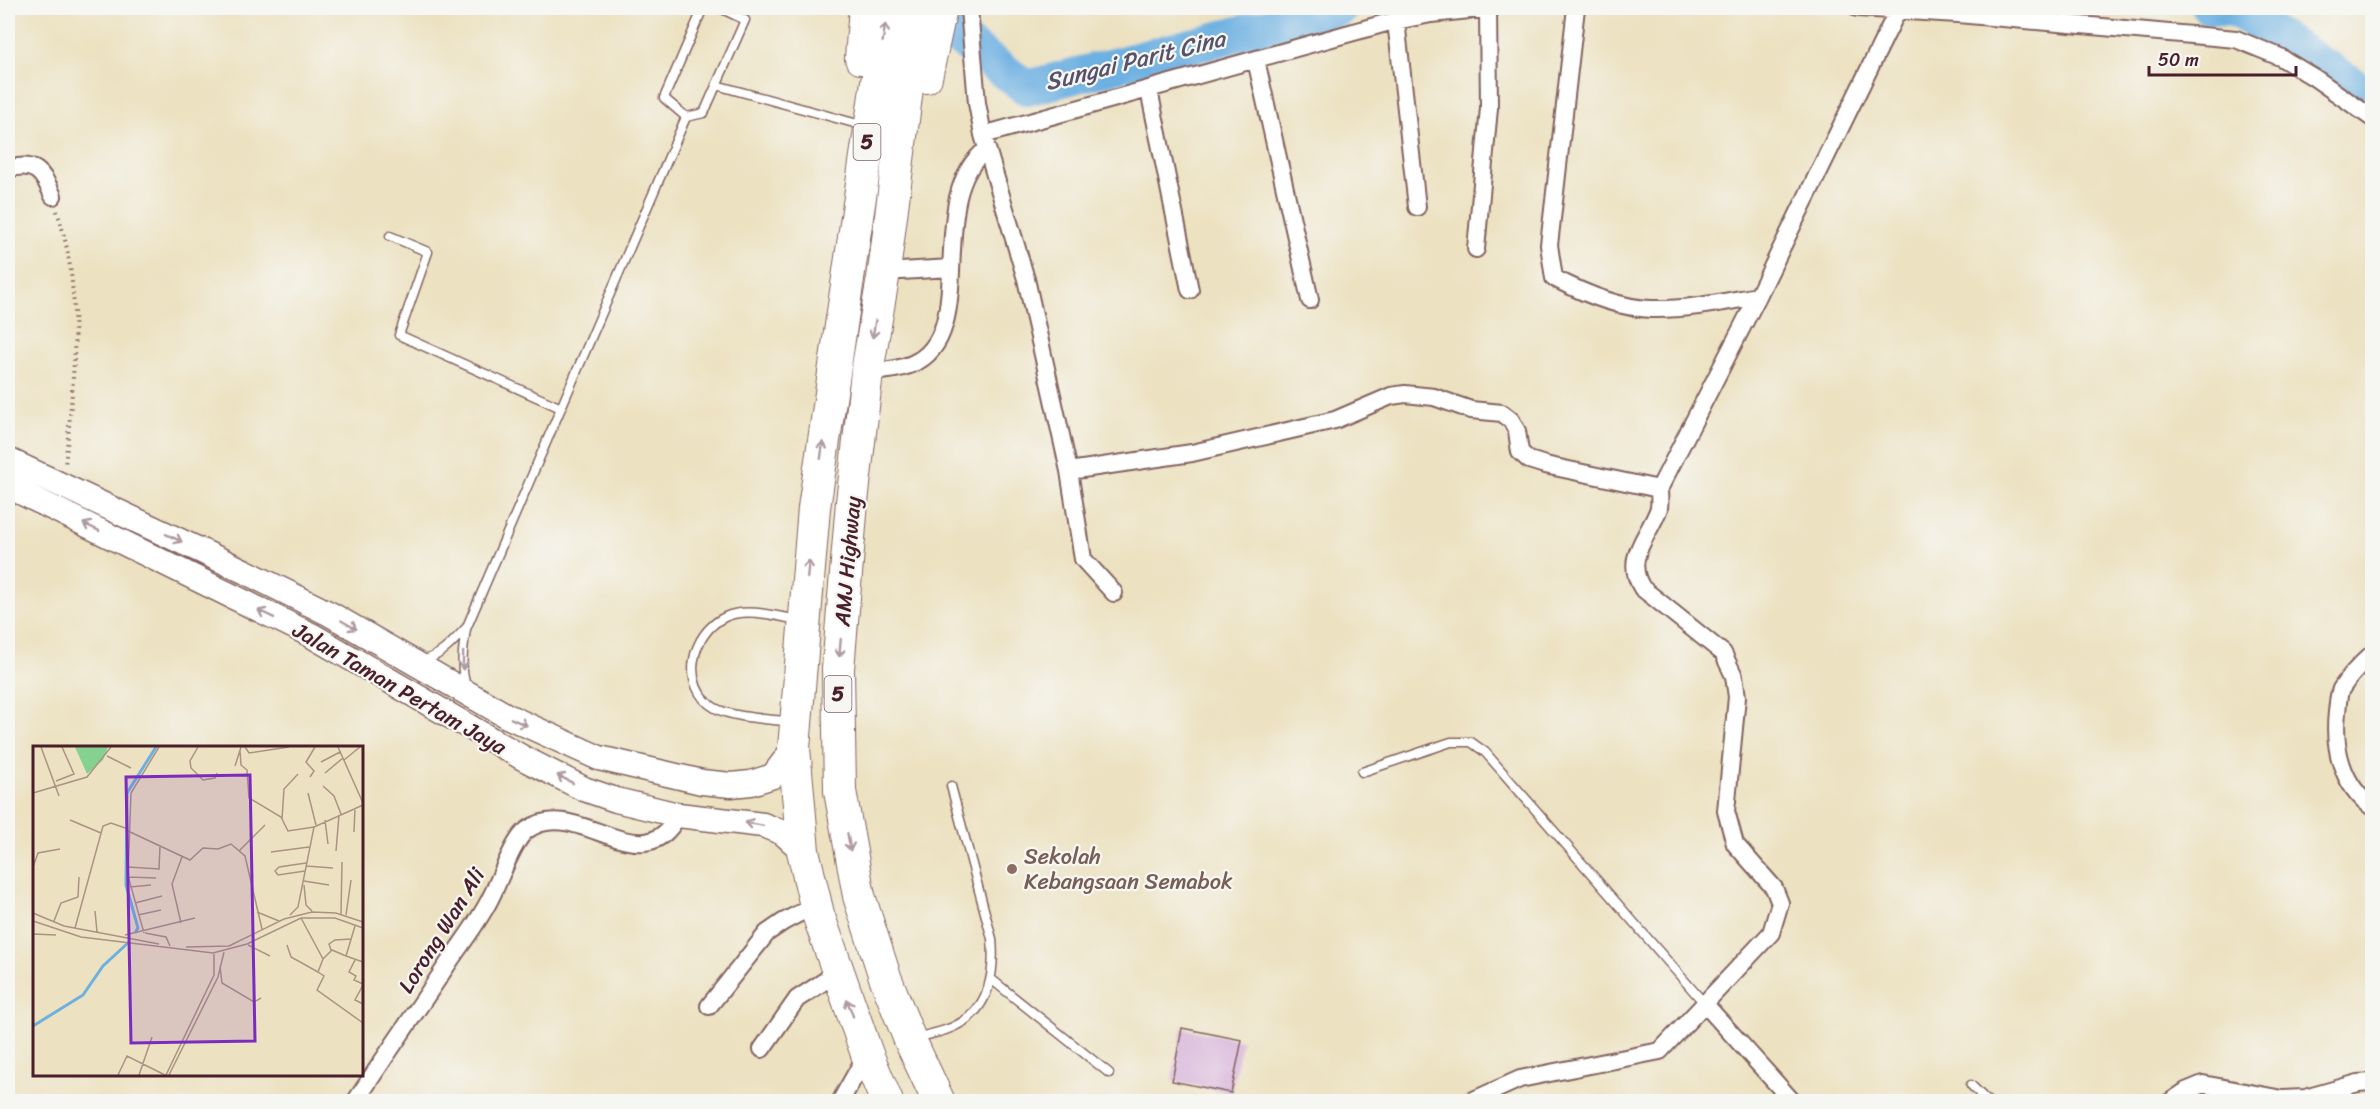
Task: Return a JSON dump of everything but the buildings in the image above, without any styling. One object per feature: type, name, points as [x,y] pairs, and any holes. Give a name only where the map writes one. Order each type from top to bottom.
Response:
[{"type":"highway","points":[[846,277],[854,123],[865,8]]},
{"type":"highway","name":"AMJ Highway","points":[[887,1101],[837,973],[815,904],[803,852],[795,735],[814,508],[846,277],[888,8]]},
{"type":"highway","name":"AMJ Highway","points":[[939,1101],[910,1040],[885,977],[859,896],[840,791],[838,669],[852,502],[867,372],[922,26],[941,8]]},
{"type":"street","points":[[867,372],[892,370],[914,364],[930,351],[942,331],[950,290],[952,233],[959,190],[967,170],[985,142],[1149,90],[1395,21],[1431,14],[1489,8],[1489,108],[1476,249]]},
{"type":"street","points":[[1576,8],[1549,245],[1554,278],[1614,303],[1649,309],[1670,309],[1758,296]]},
{"type":"street","points":[[1857,8],[1918,9],[2236,39],[2280,57],[2373,118]]},
{"type":"street","points":[[1469,1101],[1520,1079],[1660,1051],[1771,933],[1780,903],[1774,888],[1735,844],[1726,811],[1737,697],[1734,676],[1723,653],[1642,588],[1635,576],[1634,562],[1660,506],[1659,489],[1758,296],[1898,9]]},
{"type":"street","points":[[969,15],[977,103],[985,142],[1026,279],[1069,471],[1083,559],[1114,593]]},
{"type":"street","points":[[1395,21],[1417,207]]},
{"type":"street","points":[[1256,60],[1310,300]]},
{"type":"street","points":[[1149,90],[1190,290]]},
{"type":"street","points":[[8,169],[18,166],[33,168],[45,177],[52,196]]},
{"type":"street","points":[[884,272],[951,268]]},
{"type":"street","points":[[1069,471],[1192,453],[1335,420],[1391,396],[1420,394],[1471,410],[1502,413],[1511,420],[1517,431],[1520,452],[1530,460],[1659,489]]},
{"type":"street","name":"Jalan Taman Pertam Jaya","points":[[8,460],[330,614],[507,716],[599,758],[702,782],[731,785],[752,783],[773,776],[795,735]]},
{"type":"street","name":"Jalan Taman Pertam Jaya","points":[[8,486],[311,635],[524,758],[584,789],[616,800],[678,815],[763,825],[783,833],[803,852]]},
{"type":"street","points":[[2373,654],[2360,665],[2340,691],[2336,726],[2340,762],[2355,793],[2373,807]]},
{"type":"street","name":"Lorong Wan Ali","points":[[355,1101],[488,904],[516,843],[525,831],[535,825],[566,822],[592,828],[621,841],[633,843],[650,841],[665,834],[678,815]]},
{"type":"street","points":[[709,1006],[767,933],[815,904]]},
{"type":"street","points":[[762,1049],[797,999],[837,973]]},
{"type":"street","points":[[1704,1004],[1793,1101]]},
{"type":"street","points":[[840,1101],[867,1054]]},
{"type":"street","points":[[2170,1101],[2203,1084],[2282,1099],[2305,1098],[2326,1094],[2358,1083],[2373,1082]]},
{"type":"lane","points":[[686,117],[664,98],[703,8]]},
{"type":"lane","points":[[686,117],[704,113],[745,20],[720,8]]},
{"type":"lane","points":[[716,85],[854,123]]},
{"type":"lane","points":[[468,694],[463,675],[466,629],[686,117]]},
{"type":"lane","points":[[390,236],[429,252],[399,335],[561,408]]},
{"type":"lane","points":[[795,735],[714,708],[697,689],[693,662],[696,647],[704,634],[726,617],[763,614],[804,621]]},
{"type":"lane","points":[[414,663],[432,659],[449,647],[466,629]]},
{"type":"lane","points":[[1362,772],[1451,742],[1471,742],[1485,752],[1704,1004]]},
{"type":"lane","points":[[910,1040],[956,1026],[973,1015],[992,979],[994,962],[992,939],[951,786]]},
{"type":"lane","points":[[992,979],[1109,1073]]},
{"type":"lane","points":[[1971,1085],[1988,1101]]},
{"type":"path","points":[[52,196],[70,258],[75,309],[72,393],[62,486]]},
{"type":"waterway","name":"Sungai Parit Cina","points":[[917,8],[1027,88],[1340,8]]},
{"type":"waterway","name":"Sungai Parit Cina","points":[[2210,8],[2235,9],[2372,97]]},
{"type":"place","name":"Sekolah Kebangsaan Semabok","points":[[1012,869]]}]
